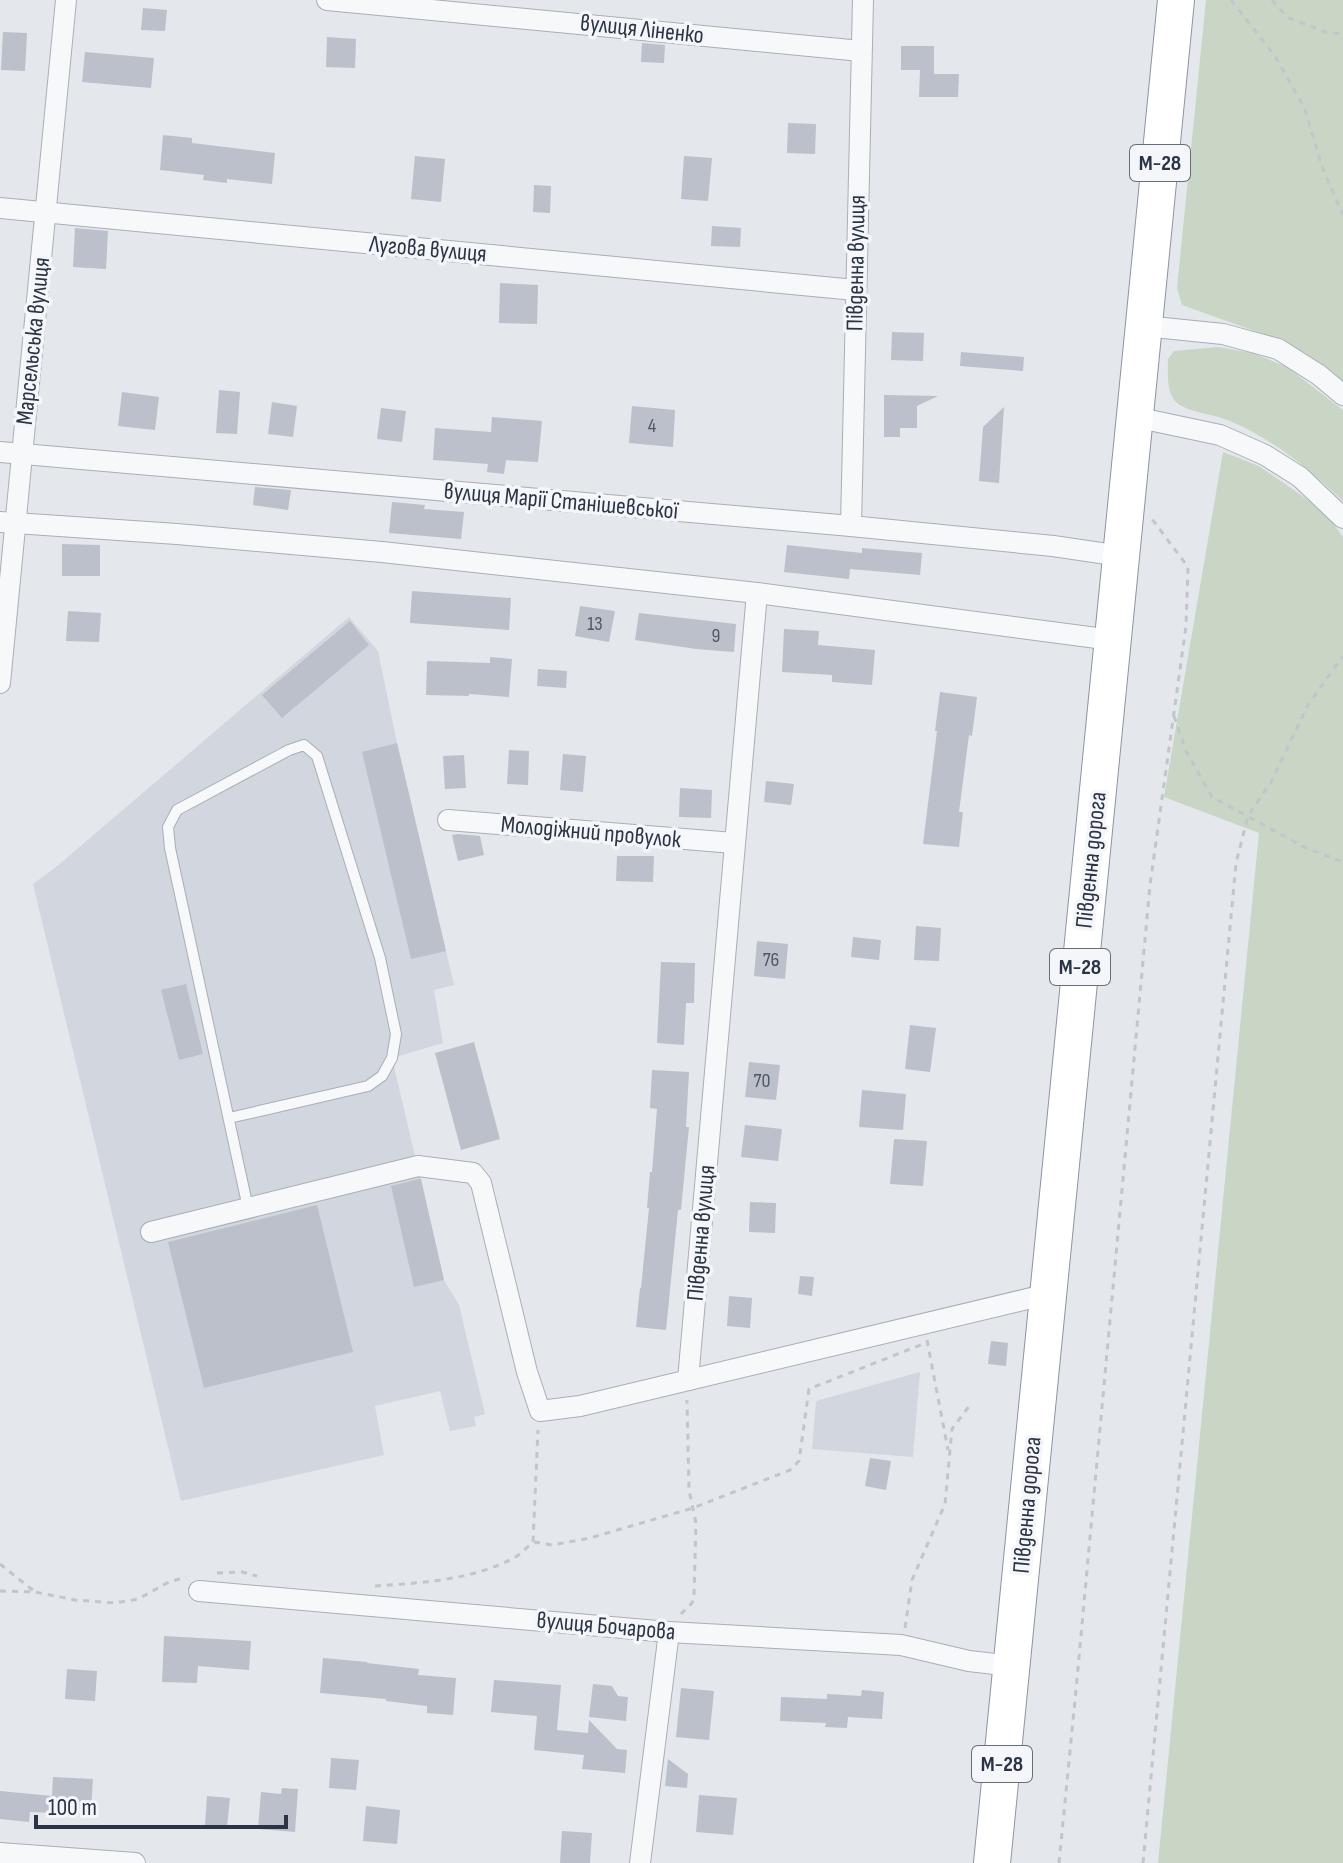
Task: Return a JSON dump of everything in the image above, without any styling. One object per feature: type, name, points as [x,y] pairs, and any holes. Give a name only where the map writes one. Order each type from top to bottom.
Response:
[{"type":"highway","name":"Південна дорога","points":[[992,1863],[1176,0]]},
{"type":"street","name":"Марсельська вулиця","points":[[0,683],[8,522],[22,455],[66,0]]},
{"type":"street","name":"вулиця Ліненко","points":[[327,0],[861,51]]},
{"type":"street","name":"Південна вулиця","points":[[851,526],[863,0]]},
{"type":"street","name":"Лугова вулиця","points":[[0,208],[855,290]]},
{"type":"street","points":[[1144,326],[1223,334],[1278,349],[1319,375],[1343,395]]},
{"type":"street","points":[[1135,417],[1220,435],[1265,455],[1300,477],[1343,518]]},
{"type":"street","name":"вулиця Марії Станішевської","points":[[0,452],[851,526],[1053,546],[1121,556]]},
{"type":"street","points":[[8,522],[382,552],[757,593],[1112,640]]},
{"type":"street","name":"Південна вулиця","points":[[688,1380],[757,593]]},
{"type":"street","name":"Молодіжний провулок","points":[[448,820],[734,843]]},
{"type":"street","points":[[151,1232],[418,1166],[473,1173],[481,1183],[527,1372],[540,1411],[580,1406],[1048,1294]]},
{"type":"street","name":"вулиця Бочарова","points":[[198,1582],[669,1632],[901,1645],[969,1661],[1012,1666]]},
{"type":"street","points":[[640,1863],[669,1632]]},
{"type":"street","points":[[0,1853],[135,1863]]},
{"type":"lane","points":[[229,1118],[368,1086],[382,1076],[392,1058],[396,1034],[380,958],[317,756],[304,745],[177,810],[168,827],[170,848],[248,1208]]},
{"type":"path","points":[[1231,0],[1275,56],[1305,109],[1322,167],[1343,215]]},
{"type":"path","points":[[1272,0],[1287,17],[1328,33],[1343,34]]},
{"type":"path","points":[[1059,1863],[1150,885],[1186,626],[1188,567],[1128,487]]},
{"type":"path","points":[[1143,1863],[1236,863],[1248,816],[1271,782],[1308,705],[1343,656]]},
{"type":"path","points":[[1174,714],[1186,751],[1212,797],[1306,848],[1343,862]]},
{"type":"path","points":[[935,1321],[926,1343],[949,1454]]},
{"type":"path","points":[[533,1542],[552,1545],[590,1538],[693,1508],[790,1470],[799,1461],[809,1389],[926,1343]]},
{"type":"path","points":[[669,1632],[694,1596],[696,1523],[689,1490],[688,1380]]},
{"type":"path","points":[[901,1645],[912,1580],[945,1504],[952,1429],[970,1405]]},
{"type":"path","points":[[371,1587],[448,1579],[476,1572],[517,1556],[533,1542],[540,1411]]},
{"type":"path","points":[[0,1564],[35,1592]]},
{"type":"path","points":[[212,1573],[242,1572],[268,1579]]},
{"type":"path","points":[[0,1591],[35,1592],[75,1600],[115,1603],[138,1599],[169,1582],[198,1582]]},
{"type":"shaded area","points":[[349,617],[378,651],[454,985],[434,990],[443,1043],[392,1058],[444,1280],[459,1305],[485,1414],[474,1417],[476,1426],[450,1431],[440,1391],[375,1406],[384,1455],[181,1501],[33,884]]},
{"type":"shaded area","points":[[920,1372],[913,1457],[812,1449],[816,1401]]},
{"type":"green space","points":[[1206,0],[1343,0],[1343,388],[1285,342],[1182,305],[1177,288]]},
{"type":"green space","points":[[1218,347],[1253,353],[1287,367],[1343,410],[1343,501],[1299,462],[1262,437],[1175,401],[1170,392],[1168,375],[1168,359],[1174,351]]},
{"type":"green space","points":[[1223,452],[1259,466],[1324,511],[1343,537],[1343,1863],[1158,1863],[1259,833],[1164,797]]},
{"type":"building","points":[[143,8],[167,10],[165,31],[141,30]]},
{"type":"building","points":[[3,32],[27,33],[25,71],[1,70]]},
{"type":"building","points":[[327,37],[356,39],[355,68],[326,67]]},
{"type":"building","points":[[642,43],[665,45],[664,63],[641,62]]},
{"type":"building","points":[[901,46],[934,46],[934,74],[959,74],[958,97],[919,97],[920,70],[901,70]]},
{"type":"building","points":[[85,52],[154,58],[151,88],[82,82]]},
{"type":"building","points":[[788,123],[816,124],[815,154],[787,153]]},
{"type":"building","points":[[163,135],[192,138],[192,143],[275,153],[272,184],[203,180],[204,175],[160,170]]},
{"type":"building","points":[[415,156],[445,159],[441,202],[411,199]]},
{"type":"building","points":[[684,156],[712,158],[708,201],[681,199]]},
{"type":"building","points":[[534,185],[551,186],[550,213],[533,212]]},
{"type":"building","points":[[712,226],[741,228],[740,247],[711,246]]},
{"type":"building","points":[[75,228],[108,231],[106,269],[73,267]]},
{"type":"building","points":[[500,283],[538,285],[537,324],[499,323]]},
{"type":"building","points":[[892,332],[924,333],[923,361],[891,360]]},
{"type":"building","points":[[961,352],[1024,357],[1023,371],[960,366]]},
{"type":"building","points":[[219,390],[240,392],[237,434],[216,433]]},
{"type":"building","points":[[122,392],[159,397],[155,430],[118,426]]},
{"type":"building","points":[[884,395],[938,396],[917,406],[917,428],[900,428],[900,437],[884,437]]},
{"type":"building","points":[[272,402],[297,406],[293,437],[268,434]]},
{"type":"building","points":[[632,406],[675,410],[673,447],[629,443]]},
{"type":"building","points":[[1004,407],[999,483],[979,481],[983,427]]},
{"type":"building","points":[[381,408],[406,411],[402,442],[377,439]]},
{"type":"building","points":[[492,417],[542,421],[538,462],[506,460],[504,474],[487,472],[488,464],[433,460],[435,428],[491,432]]},
{"type":"building","points":[[255,487],[291,490],[288,510],[253,505]]},
{"type":"building","points":[[392,502],[425,505],[424,509],[464,512],[461,539],[389,533]]},
{"type":"building","points":[[62,544],[100,545],[100,576],[62,576]]},
{"type":"building","points":[[787,545],[862,553],[862,548],[922,553],[920,575],[850,569],[849,579],[784,572]]},
{"type":"building","points":[[412,591],[511,598],[509,630],[410,623]]},
{"type":"building","points":[[580,606],[615,611],[609,642],[575,636]]},
{"type":"building","points":[[68,611],[101,613],[99,642],[66,641]]},
{"type":"building","points":[[639,613],[736,624],[734,652],[635,640]]},
{"type":"building","points":[[350,621],[369,645],[282,718],[262,695]]},
{"type":"building","points":[[784,629],[819,631],[818,645],[875,650],[872,685],[832,682],[832,675],[782,672]]},
{"type":"building","points":[[490,657],[512,659],[509,697],[426,695],[427,661],[490,663]]},
{"type":"building","points":[[538,669],[567,671],[566,688],[537,686]]},
{"type":"building","points":[[940,692],[977,697],[959,812],[963,812],[959,847],[923,844]]},
{"type":"building","points":[[397,743],[446,951],[411,959],[362,752]]},
{"type":"building","points":[[509,750],[529,751],[528,785],[507,784]]},
{"type":"building","points":[[563,754],[586,756],[583,792],[560,790]]},
{"type":"building","points":[[464,755],[466,788],[445,789],[443,756]]},
{"type":"building","points":[[766,781],[794,784],[791,805],[764,802]]},
{"type":"building","points":[[680,788],[712,790],[711,818],[679,817]]},
{"type":"building","points":[[452,835],[480,836],[484,855],[458,861]]},
{"type":"building","points":[[617,856],[654,856],[653,882],[616,881]]},
{"type":"building","points":[[916,926],[941,928],[939,961],[914,960]]},
{"type":"building","points":[[853,937],[881,940],[879,960],[851,957]]},
{"type":"building","points":[[757,941],[788,944],[785,979],[754,976]]},
{"type":"building","points":[[661,962],[695,963],[694,1003],[686,1003],[684,1045],[657,1043]]},
{"type":"building","points":[[186,984],[203,1054],[179,1060],[161,990]]},
{"type":"building","points":[[910,1025],[936,1028],[930,1072],[905,1069]]},
{"type":"building","points":[[474,1042],[500,1139],[461,1150],[435,1053]]},
{"type":"building","points":[[749,1062],[780,1065],[776,1100],[745,1097]]},
{"type":"building","points":[[652,1070],[689,1072],[686,1127],[689,1127],[666,1330],[636,1327],[657,1109],[650,1108]]},
{"type":"building","points":[[862,1090],[906,1094],[903,1130],[859,1127]]},
{"type":"building","points":[[745,1125],[782,1129],[778,1161],[741,1157]]},
{"type":"building","points":[[894,1139],[927,1141],[923,1186],[890,1184]]},
{"type":"building","points":[[421,1179],[444,1280],[414,1287],[391,1186]]},
{"type":"building","points":[[750,1202],[776,1203],[775,1233],[749,1232]]},
{"type":"building","points":[[317,1205],[353,1352],[204,1388],[168,1242]]},
{"type":"building","points":[[800,1276],[814,1277],[812,1296],[798,1294]]},
{"type":"building","points":[[729,1296],[752,1298],[750,1328],[727,1326]]},
{"type":"building","points":[[991,1341],[1008,1343],[1006,1366],[988,1364]]},
{"type":"building","points":[[870,1458],[891,1461],[886,1490],[865,1486]]},
{"type":"building","points":[[164,1636],[251,1641],[249,1670],[198,1666],[197,1683],[162,1682]]},
{"type":"building","points":[[323,1658],[419,1669],[418,1675],[456,1678],[453,1715],[427,1713],[427,1706],[386,1699],[320,1693]]},
{"type":"building","points":[[67,1669],[97,1671],[95,1701],[65,1699]]},
{"type":"building","points":[[494,1680],[561,1685],[557,1730],[588,1733],[589,1720],[617,1749],[627,1750],[625,1773],[582,1769],[584,1755],[534,1750],[537,1716],[491,1712]]},
{"type":"building","points":[[593,1684],[612,1686],[618,1696],[628,1697],[626,1721],[589,1717]]},
{"type":"building","points":[[681,1688],[714,1691],[709,1740],[676,1737]]},
{"type":"building","points":[[862,1690],[884,1692],[882,1719],[848,1717],[847,1728],[825,1727],[826,1723],[780,1721],[781,1697],[827,1699],[827,1694],[861,1696]]},
{"type":"building","points":[[331,1758],[359,1760],[356,1790],[329,1788]]},
{"type":"building","points":[[668,1759],[688,1774],[687,1788],[665,1786]]},
{"type":"building","points":[[53,1777],[93,1779],[91,1810],[78,1809],[77,1814],[30,1812],[29,1822],[0,1819],[0,1791],[52,1796]]},
{"type":"building","points":[[282,1788],[298,1789],[295,1832],[258,1829],[261,1792],[281,1794]]},
{"type":"building","points":[[699,1795],[737,1798],[733,1835],[696,1832]]},
{"type":"building","points":[[207,1796],[230,1798],[227,1827],[205,1825]]},
{"type":"building","points":[[366,1806],[400,1810],[397,1844],[363,1841]]},
{"type":"building","points":[[562,1831],[592,1833],[590,1863],[560,1863]]}]
